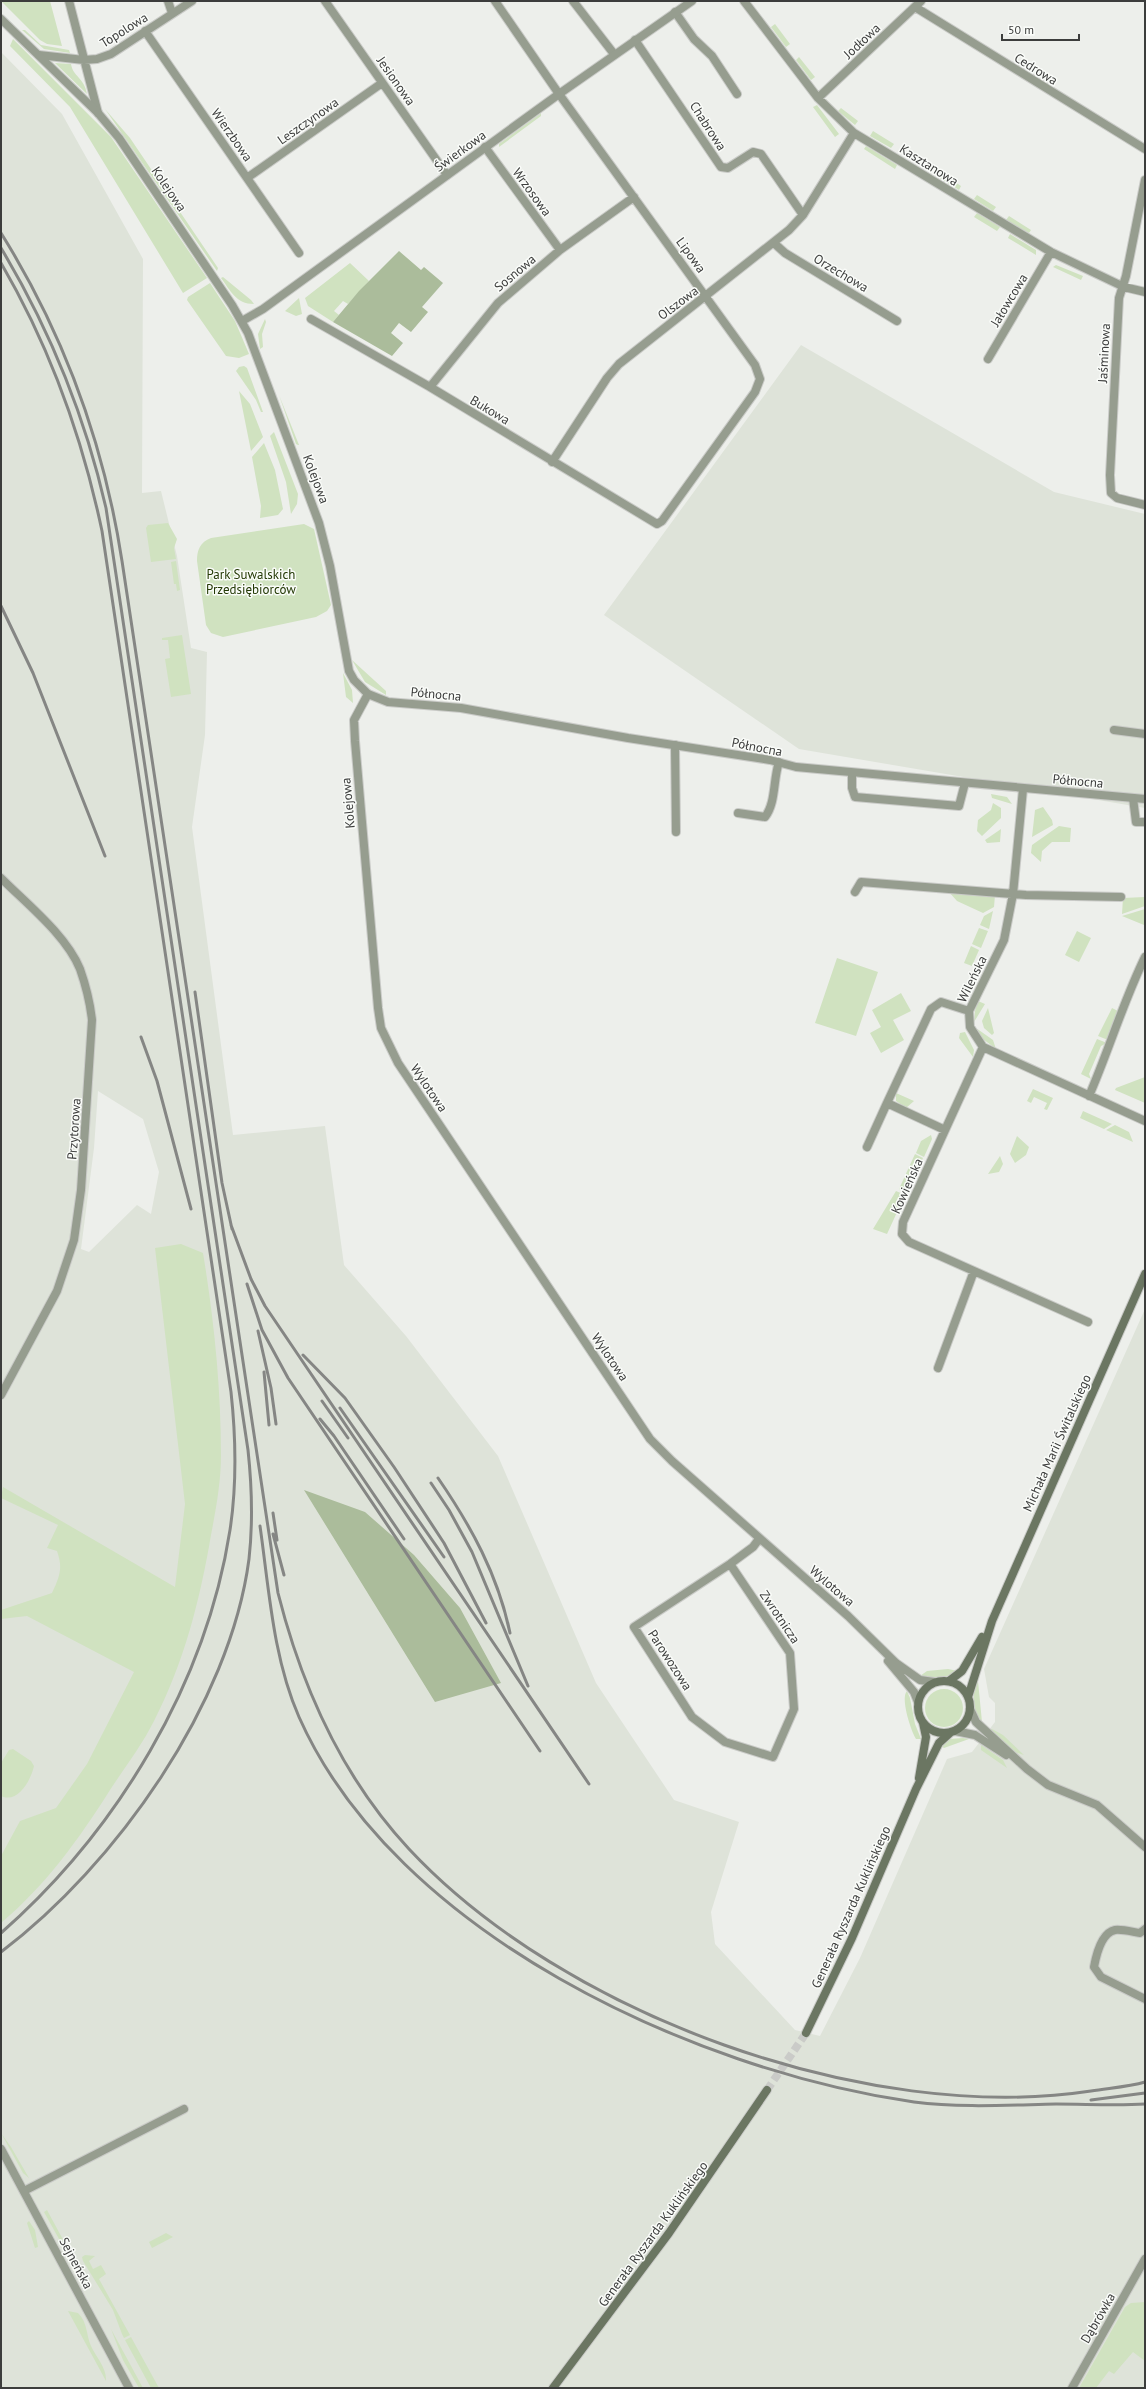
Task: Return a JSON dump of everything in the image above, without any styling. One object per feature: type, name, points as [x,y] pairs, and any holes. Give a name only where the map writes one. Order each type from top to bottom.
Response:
[{"type":"main road","name":"Michała Marii Świtalskiego","points":[[949,1681],[960,1674],[966,1666],[992,1621],[1145,1274]]},
{"type":"main road","name":"Michała Marii Świtalskiego","points":[[968,1697],[992,1621]]},
{"type":"main road","points":[[949,1681],[961,1687],[968,1697],[970,1709],[967,1720],[953,1731],[936,1732],[923,1723],[918,1713],[918,1702],[923,1690],[934,1682],[949,1681]]},
{"type":"main road","name":"Generała Ryszarda Kuklińskiego","points":[[916,1789],[926,1737],[923,1723]]},
{"type":"main road","name":"Generała Ryszarda Kuklińskiego","points":[[806,2033],[852,1938],[916,1789],[939,1742],[953,1731]]},
{"type":"main road","name":"Generała Ryszarda Kuklińskiego","points":[[553,2388],[669,2232],[767,2090]]},
{"type":"street","points":[[69,1],[98,113]]},
{"type":"street","points":[[168,1],[172,13]]},
{"type":"street","name":"Topolowa","points":[[39,55],[84,60],[97,59],[111,54],[192,1]]},
{"type":"street","name":"Jesionowa","points":[[324,1],[447,175]]},
{"type":"street","name":"Lipowa","points":[[495,1],[559,94],[755,365],[760,379],[750,399],[662,521],[657,524]]},
{"type":"street","points":[[573,1],[614,54]]},
{"type":"street","name":"Świerkowa","points":[[242,321],[263,309],[614,54],[692,1]]},
{"type":"street","name":"Kasztanowa","points":[[744,1],[818,98],[854,133],[1051,252],[1124,287],[1145,292]]},
{"type":"street","name":"Jodłowa","points":[[818,98],[921,1]]},
{"type":"street","name":"Cedrowa","points":[[915,8],[1145,149]]},
{"type":"street","points":[[675,12],[694,39],[712,56],[736,94]]},
{"type":"street","name":"Kolejowa","points":[[1,19],[98,113],[131,154],[242,321],[319,523],[330,566],[349,671],[354,680],[368,694],[358,710],[354,729],[381,1028]]},
{"type":"street","name":"Wierzbowa","points":[[145,31],[299,253]]},
{"type":"street","name":"Chabrowa","points":[[636,40],[721,167],[728,168],[753,152],[761,154],[803,215]]},
{"type":"street","name":"Leszczynowa","points":[[247,178],[382,83]]},
{"type":"street","name":"Olszowa","points":[[552,462],[607,378],[619,364],[775,244],[803,215],[854,133]]},
{"type":"street","name":"Wrzosowa","points":[[485,147],[560,250]]},
{"type":"street","name":"Jaśminowa","points":[[1145,180],[1124,287],[1119,298],[1110,475],[1111,493],[1117,498],[1145,505]]},
{"type":"street","name":"Sosnowa","points":[[430,387],[498,303],[560,250],[634,196]]},
{"type":"street","name":"Orzechowa","points":[[775,244],[785,253],[897,321]]},
{"type":"street","name":"Jałowcowa","points":[[988,359],[1051,252]]},
{"type":"street","name":"Bukowa","points":[[311,319],[430,387],[657,524]]},
{"type":"street","name":"Północna","points":[[368,694],[388,702],[461,708],[779,762],[796,767],[1145,799]]},
{"type":"street","points":[[1114,730],[1145,734]]},
{"type":"street","points":[[675,745],[676,832]]},
{"type":"street","points":[[738,814],[765,817],[772,809],[774,777],[779,762]]},
{"type":"street","points":[[852,773],[852,788],[855,797],[959,806],[965,783]]},
{"type":"street","name":"Wileńska","points":[[983,1048],[970,1027],[969,1011],[1004,940],[1013,894],[1023,789]]},
{"type":"street","points":[[1133,798],[1136,822],[1145,822]]},
{"type":"street","name":"Przytorowa","points":[[1,878],[63,942],[79,967],[88,993],[92,1020],[81,1190],[74,1240],[57,1291],[1,1395]]},
{"type":"street","points":[[855,892],[861,882],[1013,894],[1121,897]]},
{"type":"street","points":[[1090,1096],[1111,1045],[1132,984],[1145,957]]},
{"type":"street","points":[[867,1147],[886,1103],[931,1009],[941,1002],[969,1011]]},
{"type":"street","name":"Wylotowa","points":[[381,1028],[398,1063],[650,1439],[759,1539],[848,1616],[880,1648],[920,1680],[934,1682]]},
{"type":"street","points":[[983,1048],[1145,1121]]},
{"type":"street","name":"Kowieńska","points":[[983,1048],[903,1222],[902,1234],[909,1242],[1088,1322]]},
{"type":"street","points":[[886,1103],[945,1130]]},
{"type":"street","points":[[938,1368],[974,1271]]},
{"type":"street","name":"Parowozowa","points":[[759,1539],[753,1547],[730,1564],[634,1627],[692,1716],[725,1742],[773,1757]]},
{"type":"street","name":"Zwrotnicza","points":[[730,1564],[790,1653],[794,1709],[773,1757]]},
{"type":"street","name":"Wylotowa","points":[[880,1648],[904,1682],[914,1692],[918,1702]]},
{"type":"street","points":[[970,1709],[976,1722],[1017,1761]]},
{"type":"street","points":[[953,1731],[965,1731],[981,1738],[1017,1761],[1048,1785],[1081,1797],[1096,1805],[1145,1847]]},
{"type":"street","points":[[1145,1929],[1140,1933],[1115,1930],[1108,1934],[1097,1953],[1094,1967],[1101,1977],[1145,1999]]},
{"type":"street","points":[[24,2191],[184,2109]]},
{"type":"street","name":"Sejneńska","points":[[1,2149],[129,2388]]},
{"type":"street","name":"Dąbrówka","points":[[1072,2388],[1145,2260]]},
{"type":"shaded area","points":[[1,52],[62,114],[143,259],[142,493],[161,491],[177,556],[191,648],[207,652],[205,735],[192,827],[233,1135],[325,1126],[344,1265],[406,1336],[498,1456],[596,1683],[674,1800],[739,1822],[711,1912],[715,1944],[795,2030],[820,2036],[860,1958],[947,1759],[972,1752],[995,1722],[995,1703],[989,1697],[984,1669],[1145,1309],[1145,2388],[1,2388]],"holes":[[[98,1091],[143,1119],[159,1172],[151,1214],[137,1205],[89,1252],[81,1249],[94,1148]]]},
{"type":"shaded area","points":[[801,345],[1054,492],[1145,514],[1145,808],[799,749],[604,615]]},
{"type":"green space","points":[[1,1],[50,1],[62,46],[47,44],[40,40]]},
{"type":"green space","points":[[775,24],[790,44],[786,47],[771,27]]},
{"type":"green space","points":[[22,30],[25,30],[41,45],[69,50],[70,53],[44,49]]},
{"type":"green space","points":[[13,39],[111,137],[207,278],[183,293],[70,107],[10,46]]},
{"type":"green space","points":[[799,57],[815,77],[811,80],[796,60]]},
{"type":"green space","points":[[55,63],[71,64],[74,72],[84,84],[87,94]]},
{"type":"green space","points":[[817,105],[839,134],[835,137],[813,107]]},
{"type":"green space","points":[[841,108],[858,121],[855,125],[838,111]]},
{"type":"green space","points":[[105,109],[130,138],[218,268],[217,271]]},
{"type":"green space","points":[[541,113],[541,116],[499,147],[499,144]]},
{"type":"green space","points":[[873,131],[894,144],[891,148],[870,136]]},
{"type":"green space","points":[[866,146],[897,165],[895,169],[864,149]]},
{"type":"green space","points":[[943,174],[961,186],[959,190],[940,178]]},
{"type":"green space","points":[[977,195],[996,207],[993,211],[974,199]]},
{"type":"green space","points":[[977,213],[1000,227],[997,231],[974,217]]},
{"type":"green space","points":[[1009,216],[1031,230],[1029,233],[1006,220]]},
{"type":"green space","points":[[1010,234],[1036,250],[1036,255],[1008,238]]},
{"type":"green space","points":[[399,251],[421,270],[424,267],[443,283],[422,307],[428,312],[411,332],[399,323],[391,333],[403,343],[392,356],[333,322],[359,291]]},
{"type":"green space","points":[[350,263],[369,281],[348,304],[343,301],[334,311],[339,315],[333,322],[308,306],[305,298]]},
{"type":"green space","points":[[1056,265],[1083,276],[1081,280],[1053,267]]},
{"type":"green space","points":[[223,277],[254,304],[243,302],[234,296],[221,278]]},
{"type":"green space","points":[[210,283],[235,321],[249,354],[239,358],[226,356],[187,300],[188,297]]},
{"type":"green space","points":[[299,298],[302,314],[296,316],[285,311]]},
{"type":"green space","points":[[265,319],[266,322],[262,334],[263,347],[260,349],[258,334]]},
{"type":"green space","points":[[244,366],[247,368],[263,412],[261,412],[256,400],[236,371],[239,367]]},
{"type":"green space","points":[[239,391],[250,404],[263,437],[251,451]]},
{"type":"green space","points":[[279,395],[299,445],[296,444]]},
{"type":"green space","points":[[274,432],[298,494],[297,504],[291,514],[286,482],[270,436]]},
{"type":"green space","points":[[264,443],[275,470],[283,509],[278,515],[260,518],[261,506],[252,457]]},
{"type":"green space","points":[[168,523],[177,539],[174,548],[176,559],[151,562],[146,528],[148,525]]},
{"type":"green space","name":"Park Suwalskich Przedsiębiorców","points":[[304,524],[314,529],[331,605],[327,611],[316,617],[223,637],[211,633],[206,625],[197,561],[198,553],[202,544],[211,538]]},
{"type":"green space","points":[[176,561],[180,590],[177,591],[176,584],[174,584],[171,562]]},
{"type":"green space","points":[[182,635],[191,694],[171,697],[165,659],[170,658],[168,640],[162,640],[162,638]]},
{"type":"green space","points":[[352,660],[386,691],[386,695],[365,682]]},
{"type":"green space","points":[[343,673],[352,690],[353,703],[346,697]]},
{"type":"green space","points":[[1071,778],[1091,780],[1084,786],[1057,783],[1065,782]]},
{"type":"green space","points":[[991,794],[1007,797],[1012,804],[992,798]]},
{"type":"green space","points":[[993,803],[1001,808],[1001,818],[982,836],[977,831],[978,820],[991,810]]},
{"type":"green space","points":[[1043,807],[1052,820],[1053,825],[1032,837],[1035,810]]},
{"type":"green space","points":[[1059,826],[1071,828],[1070,842],[1052,842],[1042,851],[1041,862],[1031,853],[1032,845]]},
{"type":"green space","points":[[1001,829],[1000,842],[987,843],[985,840]]},
{"type":"green space","points":[[949,892],[995,895],[994,907],[983,913],[957,901]]},
{"type":"green space","points":[[1145,897],[1145,906],[1122,914],[1123,898]]},
{"type":"green space","points":[[1145,909],[1144,925],[1122,916]]},
{"type":"green space","points":[[993,911],[989,929],[980,925],[984,916]]},
{"type":"green space","points":[[979,928],[988,931],[981,948],[972,944]]},
{"type":"green space","points":[[1077,931],[1091,938],[1079,962],[1065,955]]},
{"type":"green space","points":[[971,946],[979,950],[972,966],[964,963]]},
{"type":"green space","points":[[837,958],[878,972],[856,1036],[815,1023]]},
{"type":"green space","points":[[901,993],[911,1011],[893,1020],[904,1040],[881,1053],[870,1033],[881,1027],[872,1010]]},
{"type":"green space","points":[[978,1001],[985,1004],[974,1022],[975,1011]]},
{"type":"green space","points":[[988,1008],[994,1033],[992,1035],[984,1028],[982,1021]]},
{"type":"green space","points":[[1112,1008],[1118,1011],[1108,1040],[1098,1036]]},
{"type":"green space","points":[[976,1028],[993,1040],[996,1049],[983,1039]]},
{"type":"green space","points":[[965,1032],[974,1050],[973,1057],[959,1038],[960,1033]]},
{"type":"green space","points":[[1097,1039],[1107,1043],[1101,1046],[1089,1074],[1091,1079],[1081,1074]]},
{"type":"green space","points":[[1145,1077],[1145,1103],[1115,1090],[1116,1088]]},
{"type":"green space","points":[[1033,1089],[1053,1098],[1047,1110],[1044,1109],[1047,1103],[1034,1097],[1031,1103],[1027,1101]]},
{"type":"green space","points":[[896,1093],[914,1101],[906,1108],[896,1101]]},
{"type":"green space","points":[[1083,1111],[1112,1124],[1104,1129],[1080,1118]]},
{"type":"green space","points":[[1115,1125],[1129,1132],[1133,1142],[1106,1130]]},
{"type":"green space","points":[[931,1135],[932,1139],[924,1157],[916,1153],[921,1141]]},
{"type":"green space","points":[[1017,1136],[1029,1147],[1026,1155],[1015,1163],[1010,1154]]},
{"type":"green space","points":[[915,1154],[923,1158],[907,1192],[899,1189]]},
{"type":"green space","points":[[1000,1156],[1003,1164],[999,1172],[988,1174]]},
{"type":"green space","points":[[896,1191],[905,1195],[887,1234],[873,1229]]},
{"type":"green space","points":[[181,1244],[203,1253],[214,1328],[221,1430],[221,1465],[216,1505],[207,1559],[190,1631],[165,1699],[144,1739],[61,1861],[33,1893],[1,1923],[1,1856],[20,1821],[56,1808],[87,1764],[134,1672],[27,1616],[1,1619],[1,1610],[52,1593],[60,1572],[60,1562],[57,1551],[47,1548],[58,1525],[1,1498],[3,1487],[175,1587],[185,1504],[155,1248]]},
{"type":"green space","points":[[304,1490],[365,1512],[414,1555],[460,1608],[501,1683],[435,1702]]},
{"type":"green space","points":[[948,1669],[958,1671],[944,1677],[920,1676],[927,1671]]},
{"type":"green space","points":[[976,1680],[978,1681],[982,1722],[978,1718],[974,1708],[974,1690]]},
{"type":"green space","points":[[944,1689],[954,1692],[960,1698],[963,1708],[960,1718],[954,1724],[944,1727],[934,1724],[928,1718],[925,1708],[928,1698],[934,1692]]},
{"type":"green space","points":[[907,1691],[910,1698],[915,1724],[921,1739],[916,1739],[909,1722],[905,1707],[905,1695]]},
{"type":"green space","points":[[992,1729],[1003,1735],[1024,1755],[1014,1752],[989,1730]]},
{"type":"green space","points":[[949,1739],[969,1739],[944,1748],[941,1746]]},
{"type":"green space","points":[[981,1745],[1003,1760],[1007,1768],[981,1750]]},
{"type":"green space","points":[[13,1749],[31,1761],[34,1766],[30,1778],[23,1789],[13,1797],[7,1798],[1,1796],[1,1763],[9,1750]]},
{"type":"green space","points":[[1,2133],[11,2147],[29,2178],[23,2173]]},
{"type":"green space","points":[[47,2210],[67,2247],[59,2239],[44,2212]]},
{"type":"green space","points":[[29,2221],[35,2230],[38,2247],[35,2248],[27,2223]]},
{"type":"green space","points":[[166,2233],[173,2237],[152,2248],[149,2242]]},
{"type":"green space","points":[[85,2255],[95,2256],[89,2261],[93,2269],[101,2265],[106,2274],[99,2279],[130,2335],[124,2338],[113,2310],[83,2261],[82,2257]]},
{"type":"green space","points":[[1145,2302],[1145,2361],[1133,2352],[1114,2374],[1109,2371],[1096,2388],[1079,2388],[1125,2307],[1131,2303]]},
{"type":"green space","points":[[68,2311],[78,2313],[84,2321],[89,2342],[105,2372],[106,2381]]},
{"type":"green space","points":[[111,2329],[143,2388],[139,2388],[123,2360]]},
{"type":"green space","points":[[131,2337],[159,2388],[151,2388],[125,2340]]},
{"type":"tunnel","points":[[767,2090],[806,2033]]},
{"type":"railway","points":[[1,233],[24,271],[62,350],[92,432],[114,517],[122,561],[278,1593],[299,1663],[312,1697],[327,1730],[344,1761],[385,1821],[409,1849],[474,1908],[549,1962],[634,2007],[724,2045],[818,2073],[912,2091],[1004,2097],[1091,2091],[1145,2082]]},
{"type":"railway","points":[[1,248],[35,309],[64,374],[87,440],[106,508],[248,1450],[252,1505],[249,1559],[238,1614],[218,1669],[193,1724],[161,1777],[125,1828],[86,1874],[44,1916],[1,1952]]},
{"type":"railway","points":[[1,263],[35,327],[62,393],[85,461],[102,531],[231,1392],[235,1461],[234,1496],[230,1530],[218,1587],[200,1644],[178,1698],[150,1751],[118,1801],[82,1849],[43,1893],[1,1933]]},
{"type":"railway","points":[[1,606],[33,673],[105,856]]},
{"type":"railway","points":[[195,992],[222,1183],[232,1229]]},
{"type":"railway","points":[[141,1037],[157,1081],[191,1209]]},
{"type":"railway","points":[[231,1225],[251,1279],[265,1306],[589,1784]]},
{"type":"railway","points":[[247,1284],[262,1330],[288,1378],[540,1751]]},
{"type":"railway","points":[[258,1331],[271,1388],[276,1424]]},
{"type":"railway","points":[[303,1355],[345,1398],[394,1467],[444,1543],[486,1623]]},
{"type":"railway","points":[[264,1372],[269,1425]]},
{"type":"railway","points":[[322,1401],[348,1438]]},
{"type":"railway","points":[[340,1408],[444,1557]]},
{"type":"railway","points":[[320,1419],[334,1436],[404,1539]]},
{"type":"railway","points":[[438,1478],[472,1533],[491,1571],[505,1612],[510,1633]]},
{"type":"railway","points":[[431,1483],[449,1510],[472,1552],[528,1686]]},
{"type":"railway","points":[[273,1513],[277,1540]]},
{"type":"railway","points":[[260,1526],[273,1623],[283,1671],[299,1717],[344,1794],[404,1864],[477,1925],[559,1978],[647,2023],[738,2059],[828,2085],[914,2102],[932,2104],[985,2106],[1145,2104]]},
{"type":"railway","points":[[273,1534],[284,1575]]},
{"type":"railway","points":[[1091,2100],[1145,2093]]}]
